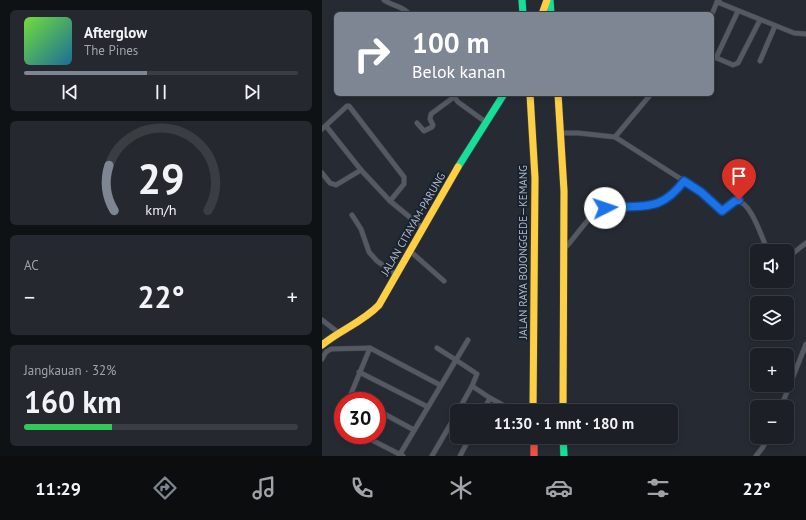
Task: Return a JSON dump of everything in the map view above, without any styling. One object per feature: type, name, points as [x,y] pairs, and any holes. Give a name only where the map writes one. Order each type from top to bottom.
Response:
[{"type":"main road","points":[[522,0],[523,12]]},
{"type":"main road","points":[[543,12],[549,0]]},
{"type":"main road","points":[[549,0],[551,12]]},
{"type":"main road","name":"JALAN CITAYAM-PARUNG","points":[[322,345],[370,315],[379,304],[462,160],[503,96]]},
{"type":"main road","name":"JALAN RAYA BOJONGGEDE—KEMANG","points":[[530,96],[535,178],[533,287],[534,404]]},
{"type":"main road","points":[[558,96],[562,133],[564,191],[563,404]]},
{"type":"main road","points":[[534,444],[534,456]]},
{"type":"main road","points":[[563,444],[564,456]]},
{"type":"street","points":[[384,0],[394,6],[404,9],[406,12]]},
{"type":"street","points":[[713,12],[718,1],[775,26],[794,33],[806,34]]},
{"type":"street","points":[[738,11],[714,57],[733,65],[738,63],[760,20]]},
{"type":"street","points":[[760,61],[775,26]]},
{"type":"street","points":[[417,123],[424,131],[432,127],[430,117],[431,114],[453,96],[487,123]]},
{"type":"street","points":[[615,137],[649,96]]},
{"type":"street","points":[[390,201],[404,184],[405,179],[350,106],[347,106],[324,128],[390,201],[423,228]]},
{"type":"street","points":[[562,133],[583,133],[615,137],[701,192],[722,211],[736,201],[743,202],[755,221],[765,244]]},
{"type":"street","points":[[322,173],[330,183],[336,184],[361,170]]},
{"type":"street","points":[[564,250],[592,216],[600,210],[648,206],[659,203],[675,193],[684,181]]},
{"type":"street","points":[[352,215],[361,229],[369,252],[377,261],[396,275]]},
{"type":"street","points":[[794,252],[806,243]]},
{"type":"street","points":[[410,251],[444,281]]},
{"type":"street","points":[[322,320],[339,333]]},
{"type":"street","points":[[379,444],[401,456],[414,430],[468,340]]},
{"type":"street","points":[[784,400],[806,344]]},
{"type":"street","points":[[322,359],[326,352],[331,349],[370,348],[440,385]]},
{"type":"street","points":[[351,392],[370,348]]},
{"type":"street","points":[[437,348],[476,373],[472,386],[462,404]]},
{"type":"street","points":[[359,372],[428,407]]},
{"type":"street","points":[[472,386],[501,404]]},
{"type":"street","points":[[487,404],[490,398]]},
{"type":"street","points":[[386,415],[414,430]]},
{"type":"street","points":[[432,456],[450,426]]},
{"type":"street","points":[[460,456],[466,444]]},
{"type":"street","points":[[756,456],[764,444]]},
{"type":"traffic: fast","points":[[522,0],[523,12]]},
{"type":"traffic: fast","points":[[550,0],[551,12]]},
{"type":"traffic: fast","points":[[458,167],[503,96]]},
{"type":"traffic: fast","points":[[563,444],[564,456]]},
{"type":"traffic: slow","points":[[543,12],[547,0]]},
{"type":"traffic: slow","points":[[530,96],[535,178],[533,404]]},
{"type":"traffic: slow","points":[[558,96],[564,191],[563,404]]},
{"type":"traffic: slow","points":[[322,345],[359,321],[379,305],[458,167]]},
{"type":"traffic: jam","points":[[534,444],[534,456]]},
{"type":"route","points":[[605,208],[633,208],[659,203],[675,193],[684,181],[701,192],[722,211],[724,211],[735,201],[739,200]]}]
